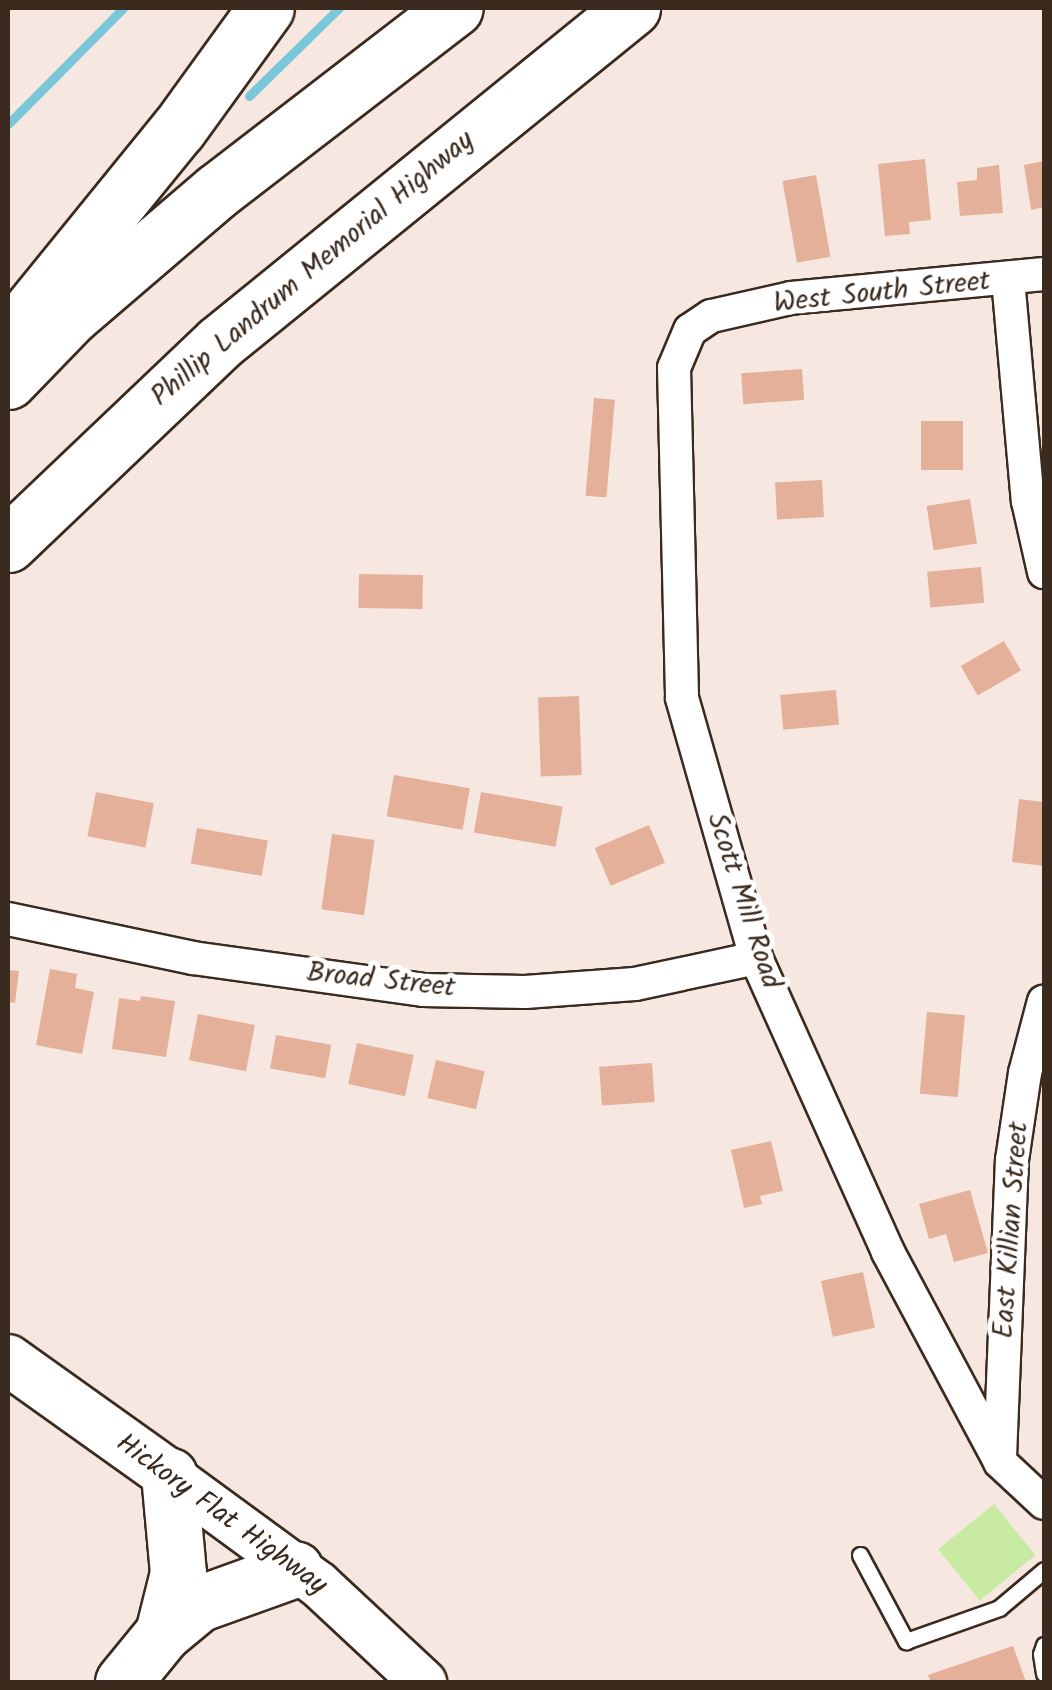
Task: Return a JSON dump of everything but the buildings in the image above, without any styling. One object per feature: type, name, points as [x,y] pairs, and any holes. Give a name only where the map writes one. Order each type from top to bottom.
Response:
[{"type":"highway","points":[[8,340],[179,128],[266,8]]},
{"type":"highway","points":[[8,381],[71,316],[217,190],[455,8]]},
{"type":"highway","name":"Phillip Landrum Memorial Highway","points":[[8,544],[219,343],[632,8]]},
{"type":"highway","points":[[163,1632],[178,1573],[170,1475]]},
{"type":"highway","points":[[123,1682],[163,1632],[198,1604],[295,1569]]},
{"type":"main road","name":"Hickory Flat Highway","points":[[8,1360],[170,1475]]},
{"type":"street","name":"West South Street","points":[[721,317],[791,298],[1044,274]]},
{"type":"street","points":[[1008,279],[1028,502],[1044,572]]},
{"type":"street","name":"Scott Mill Road","points":[[721,317],[711,316],[690,330],[674,368],[682,698],[756,958],[888,1252],[1000,1462],[1044,1503]]},
{"type":"street","name":"Broad Street","points":[[8,919],[193,958],[423,990],[525,992],[635,984],[756,958]]},
{"type":"street","name":"East Killian Street","points":[[1000,1462],[1012,1160],[1025,1073],[1044,1001]]},
{"type":"street","name":"Hickory Flat Highway","points":[[170,1475],[318,1584],[423,1682]]},
{"type":"lane","points":[[860,1556],[906,1640],[999,1608],[1044,1570]]},
{"type":"lane","points":[[1044,1645],[1044,1674]]},
{"type":"green space","points":[[994,1504],[1036,1555],[980,1601],[938,1549]]},
{"type":"waterway","points":[[8,124],[123,8]]},
{"type":"waterway","points":[[249,96],[339,8]]}]
